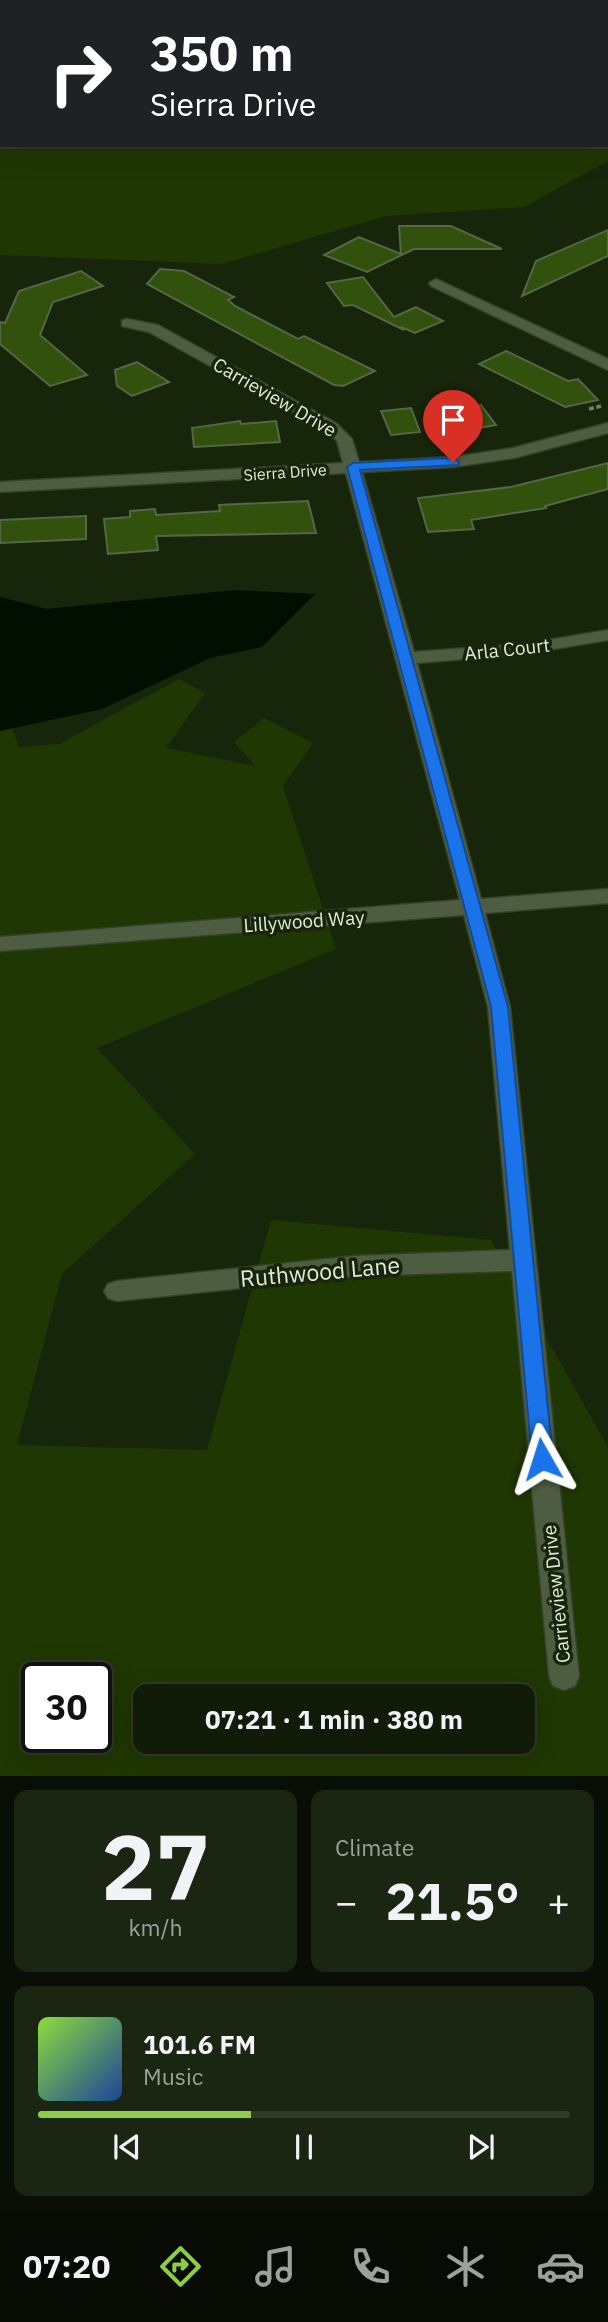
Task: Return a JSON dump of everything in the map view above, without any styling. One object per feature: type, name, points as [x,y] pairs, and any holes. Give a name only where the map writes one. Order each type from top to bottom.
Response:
[{"type":"street","points":[[436,283],[608,365]]},
{"type":"street","name":"Carrieview Drive","points":[[127,323],[153,328],[330,426],[345,439],[499,1007],[564,1676]]},
{"type":"street","name":"Sierra Drive","points":[[0,487],[453,462],[514,453],[608,428]]},
{"type":"street","name":"Arla Court","points":[[406,658],[524,649],[608,635]]},
{"type":"street","name":"Lillywood Way","points":[[0,944],[608,896]]},
{"type":"street","name":"Ruthwood Lane","points":[[117,1291],[355,1266],[523,1260]]},
{"type":"path","points":[[589,409],[601,406]]},
{"type":"green space","points":[[0,147],[608,147],[608,161],[524,207],[386,216],[222,264],[0,255]]},
{"type":"green space","points":[[179,679],[205,693],[166,748],[256,766],[234,742],[264,718],[313,743],[283,786],[336,949],[97,1048],[195,1154],[62,1274],[17,1445],[207,1450],[271,1220],[491,1240],[608,1447],[608,1776],[0,1776],[0,717],[10,721],[19,747],[59,744]]},
{"type":"shaded area","points":[[235,590],[315,594],[262,647],[210,658],[102,709],[0,731],[0,597],[47,609]]},
{"type":"building","points":[[399,226],[451,226],[502,249],[414,249],[367,272],[324,255],[359,237],[401,254]]},
{"type":"building","points":[[608,230],[608,256],[522,296],[536,261]]},
{"type":"building","points":[[160,269],[184,271],[234,297],[228,300],[235,306],[298,339],[304,336],[375,371],[343,386],[334,385],[147,284]]},
{"type":"building","points":[[81,271],[103,286],[53,302],[40,335],[87,375],[50,386],[0,344],[0,322],[5,323],[19,291]]},
{"type":"building","points":[[363,277],[394,317],[416,307],[443,321],[415,333],[401,327],[404,330],[353,305],[344,306],[327,283]]},
{"type":"building","points":[[506,351],[568,381],[578,379],[598,400],[565,407],[479,364]]},
{"type":"building","points":[[137,362],[169,382],[132,396],[117,386],[115,370]]},
{"type":"building","points":[[481,405],[496,425],[455,432],[441,412]]},
{"type":"building","points":[[411,408],[420,432],[391,435],[381,411]]},
{"type":"building","points":[[240,421],[241,424],[276,421],[280,442],[194,447],[192,428]]},
{"type":"building","points":[[608,463],[608,489],[545,506],[546,508],[471,520],[474,529],[428,532],[418,498],[511,487]]},
{"type":"building","points":[[308,501],[316,533],[156,536],[158,550],[108,554],[104,519],[130,517],[130,511],[155,509],[156,515],[220,511],[219,505]]},
{"type":"building","points":[[86,516],[86,539],[0,543],[0,520]]},
{"type":"route","points":[[453,462],[353,467],[382,566],[499,1007],[542,1459]]}]
